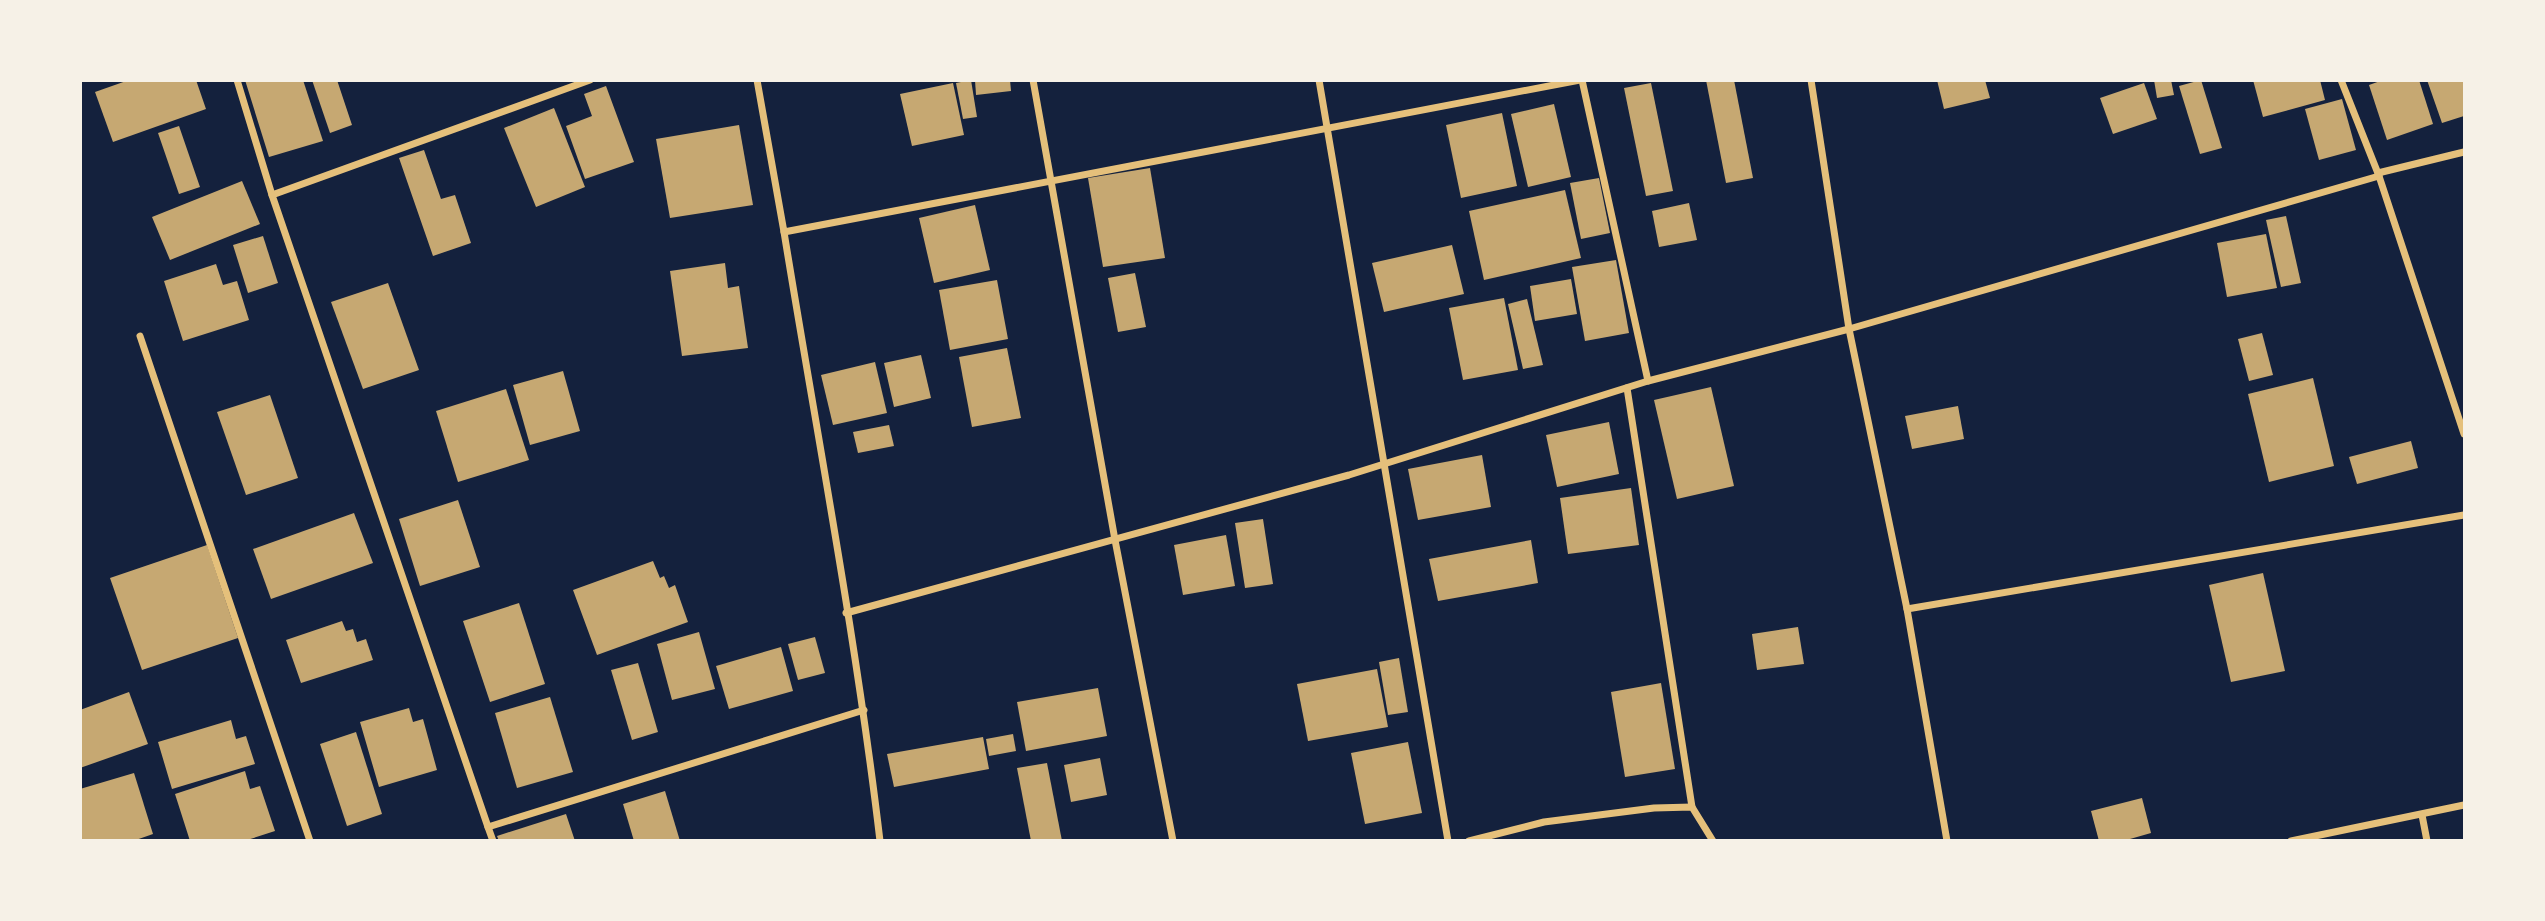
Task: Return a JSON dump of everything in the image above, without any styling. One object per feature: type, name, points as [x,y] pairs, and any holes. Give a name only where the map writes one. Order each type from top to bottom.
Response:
[{"type":"street","points":[[237,80],[272,195],[493,841]]},
{"type":"street","points":[[272,195],[590,80]]},
{"type":"street","points":[[757,80],[864,710],[880,841]]},
{"type":"street","points":[[1033,80],[1115,540],[1173,841]]},
{"type":"street","points":[[1318,80],[1448,841]]},
{"type":"street","points":[[784,232],[1581,80],[1648,382]]},
{"type":"street","points":[[1811,80],[1849,329],[1907,609],[1947,841]]},
{"type":"street","points":[[2341,80],[2379,174],[2465,434]]},
{"type":"street","points":[[846,613],[1385,464],[1627,388],[1849,329],[2379,174],[2465,152]]},
{"type":"street","points":[[140,336],[310,841]]},
{"type":"street","points":[[1627,388],[1692,807],[1713,841]]},
{"type":"street","points":[[1907,609],[2465,515]]},
{"type":"street","points":[[488,827],[864,710]]},
{"type":"street","points":[[2291,841],[2465,805]]},
{"type":"street","points":[[1469,841],[1544,822],[1654,808],[1692,807]]},
{"type":"street","points":[[2422,815],[2427,841]]},
{"type":"building","points":[[129,80],[196,80],[206,109],[113,142],[95,92]]},
{"type":"building","points":[[245,80],[303,80],[323,141],[269,157]]},
{"type":"building","points":[[312,80],[337,80],[352,125],[330,133]]},
{"type":"building","points":[[971,80],[977,117],[963,119],[956,83]]},
{"type":"building","points":[[975,80],[1010,80],[1011,91],[976,95]]},
{"type":"building","points":[[1706,80],[1734,80],[1753,178],[1726,183]]},
{"type":"building","points":[[1937,80],[1985,80],[1990,98],[1944,109]]},
{"type":"building","points":[[2154,80],[2171,80],[2174,95],[2157,98]]},
{"type":"building","points":[[2201,80],[2222,148],[2200,154],[2179,86]]},
{"type":"building","points":[[2253,80],[2320,80],[2325,100],[2263,117]]},
{"type":"building","points":[[2383,80],[2419,80],[2433,124],[2387,140],[2369,85]]},
{"type":"building","points":[[2427,80],[2464,80],[2464,116],[2442,123]]},
{"type":"building","points":[[953,83],[964,135],[912,146],[900,94]]},
{"type":"building","points":[[1651,83],[1673,191],[1646,196],[1624,88]]},
{"type":"building","points":[[2144,83],[2157,119],[2113,134],[2100,98]]},
{"type":"building","points":[[606,86],[634,162],[585,179],[566,126],[592,116],[584,94]]},
{"type":"building","points":[[2342,99],[2356,150],[2319,160],[2305,109]]},
{"type":"building","points":[[1554,104],[1571,177],[1528,187],[1511,114]]},
{"type":"building","points":[[554,108],[585,187],[536,207],[504,128]]},
{"type":"building","points":[[1502,113],[1517,186],[1461,198],[1446,125]]},
{"type":"building","points":[[739,125],[753,205],[670,218],[656,139]]},
{"type":"building","points":[[179,126],[200,187],[179,194],[158,133]]},
{"type":"building","points":[[424,150],[441,199],[455,195],[471,243],[433,256],[399,158]]},
{"type":"building","points":[[1150,168],[1165,258],[1103,267],[1088,178]]},
{"type":"building","points":[[1599,178],[1610,233],[1581,239],[1570,183]]},
{"type":"building","points":[[242,181],[260,224],[170,260],[152,217]]},
{"type":"building","points":[[1565,190],[1581,258],[1484,280],[1469,211]]},
{"type":"building","points":[[1689,203],[1697,240],[1659,247],[1652,211]]},
{"type":"building","points":[[975,205],[990,270],[934,283],[919,218]]},
{"type":"building","points":[[2286,216],[2301,283],[2281,287],[2266,220]]},
{"type":"building","points":[[2266,234],[2277,288],[2227,297],[2217,243]]},
{"type":"building","points":[[263,236],[278,283],[248,293],[233,245]]},
{"type":"building","points":[[1452,245],[1464,294],[1384,312],[1372,263]]},
{"type":"building","points":[[1616,260],[1629,333],[1585,341],[1572,267]]},
{"type":"building","points":[[725,263],[728,288],[739,286],[748,348],[682,356],[670,271]]},
{"type":"building","points":[[216,264],[223,285],[237,281],[249,320],[183,341],[164,281]]},
{"type":"building","points":[[1135,273],[1146,327],[1118,332],[1108,278]]},
{"type":"building","points":[[1571,279],[1577,314],[1535,321],[1530,286]]},
{"type":"building","points":[[997,280],[1008,339],[950,350],[939,290]]},
{"type":"building","points":[[388,283],[419,370],[363,389],[331,302]]},
{"type":"building","points":[[1504,298],[1518,370],[1463,380],[1449,308]]},
{"type":"building","points":[[1527,299],[1543,365],[1523,369],[1508,304]]},
{"type":"building","points":[[2262,333],[2273,375],[2249,381],[2238,339]]},
{"type":"building","points":[[1007,348],[1021,418],[972,427],[959,357]]},
{"type":"building","points":[[921,355],[931,398],[894,407],[884,363]]},
{"type":"building","points":[[875,362],[887,413],[833,425],[821,375]]},
{"type":"building","points":[[563,371],[580,431],[530,445],[513,385]]},
{"type":"building","points":[[2313,378],[2334,466],[2269,482],[2248,394]]},
{"type":"building","points":[[1711,387],[1734,486],[1677,499],[1654,400]]},
{"type":"building","points":[[506,389],[529,460],[458,482],[436,411]]},
{"type":"building","points":[[270,395],[298,478],[246,495],[217,412]]},
{"type":"building","points":[[1958,406],[1964,439],[1912,449],[1905,416]]},
{"type":"building","points":[[1609,422],[1619,474],[1557,487],[1546,435]]},
{"type":"building","points":[[889,425],[894,446],[858,453],[853,432]]},
{"type":"building","points":[[2411,441],[2418,468],[2357,484],[2349,457]]},
{"type":"building","points":[[1482,455],[1491,507],[1418,520],[1408,469]]},
{"type":"building","points":[[1631,488],[1639,545],[1568,554],[1560,498]]},
{"type":"building","points":[[458,500],[480,567],[420,586],[399,519]]},
{"type":"building","points":[[354,513],[373,563],[271,599],[253,549]]},
{"type":"building","points":[[1263,519],[1273,584],[1245,588],[1235,523]]},
{"type":"building","points":[[1226,535],[1235,586],[1183,595],[1174,545]]},
{"type":"building","points":[[1531,540],[1538,583],[1438,601],[1429,559]]},
{"type":"building","points":[[207,545],[238,638],[142,670],[110,578]]},
{"type":"building","points":[[653,561],[660,578],[664,576],[669,588],[675,585],[688,622],[597,655],[573,590]]},
{"type":"building","points":[[2263,573],[2285,671],[2231,682],[2209,585]]},
{"type":"building","points":[[519,603],[545,684],[490,702],[463,621]]},
{"type":"building","points":[[342,621],[346,631],[353,629],[357,642],[366,639],[373,660],[301,683],[286,640]]},
{"type":"building","points":[[1798,627],[1804,664],[1757,670],[1752,634]]},
{"type":"building","points":[[699,632],[715,689],[672,700],[657,644]]},
{"type":"building","points":[[815,637],[825,673],[798,680],[788,644]]},
{"type":"building","points":[[781,647],[793,691],[729,709],[716,666]]},
{"type":"building","points":[[1399,658],[1408,712],[1388,715],[1379,662]]},
{"type":"building","points":[[638,663],[658,732],[632,740],[611,670]]},
{"type":"building","points":[[1377,669],[1388,727],[1308,741],[1297,684]]},
{"type":"building","points":[[1661,683],[1675,769],[1625,777],[1611,692]]},
{"type":"building","points":[[1098,688],[1107,736],[1026,751],[1017,702]]},
{"type":"building","points":[[129,692],[148,744],[80,768],[80,710]]},
{"type":"building","points":[[550,697],[573,772],[517,788],[495,713]]},
{"type":"building","points":[[409,708],[413,722],[423,719],[437,770],[379,787],[360,722]]},
{"type":"building","points":[[231,720],[236,739],[246,736],[255,764],[172,789],[158,742]]},
{"type":"building","points":[[356,732],[382,814],[347,826],[320,744]]},
{"type":"building","points":[[1013,734],[1016,751],[989,756],[986,739]]},
{"type":"building","points":[[983,737],[989,769],[894,787],[887,754]]},
{"type":"building","points":[[1408,742],[1422,813],[1365,824],[1351,753]]},
{"type":"building","points":[[1100,758],[1107,795],[1071,802],[1064,765]]},
{"type":"building","points":[[1047,763],[1062,841],[1031,841],[1017,768]]},
{"type":"building","points":[[245,771],[250,789],[260,786],[275,831],[244,841],[190,841],[175,794]]},
{"type":"building","points":[[134,773],[153,834],[133,841],[80,841],[80,789]]},
{"type":"building","points":[[665,791],[680,841],[634,841],[623,804]]},
{"type":"building","points":[[2142,798],[2151,833],[2123,841],[2099,841],[2091,811]]},
{"type":"building","points":[[566,814],[575,841],[499,841],[497,836]]}]
